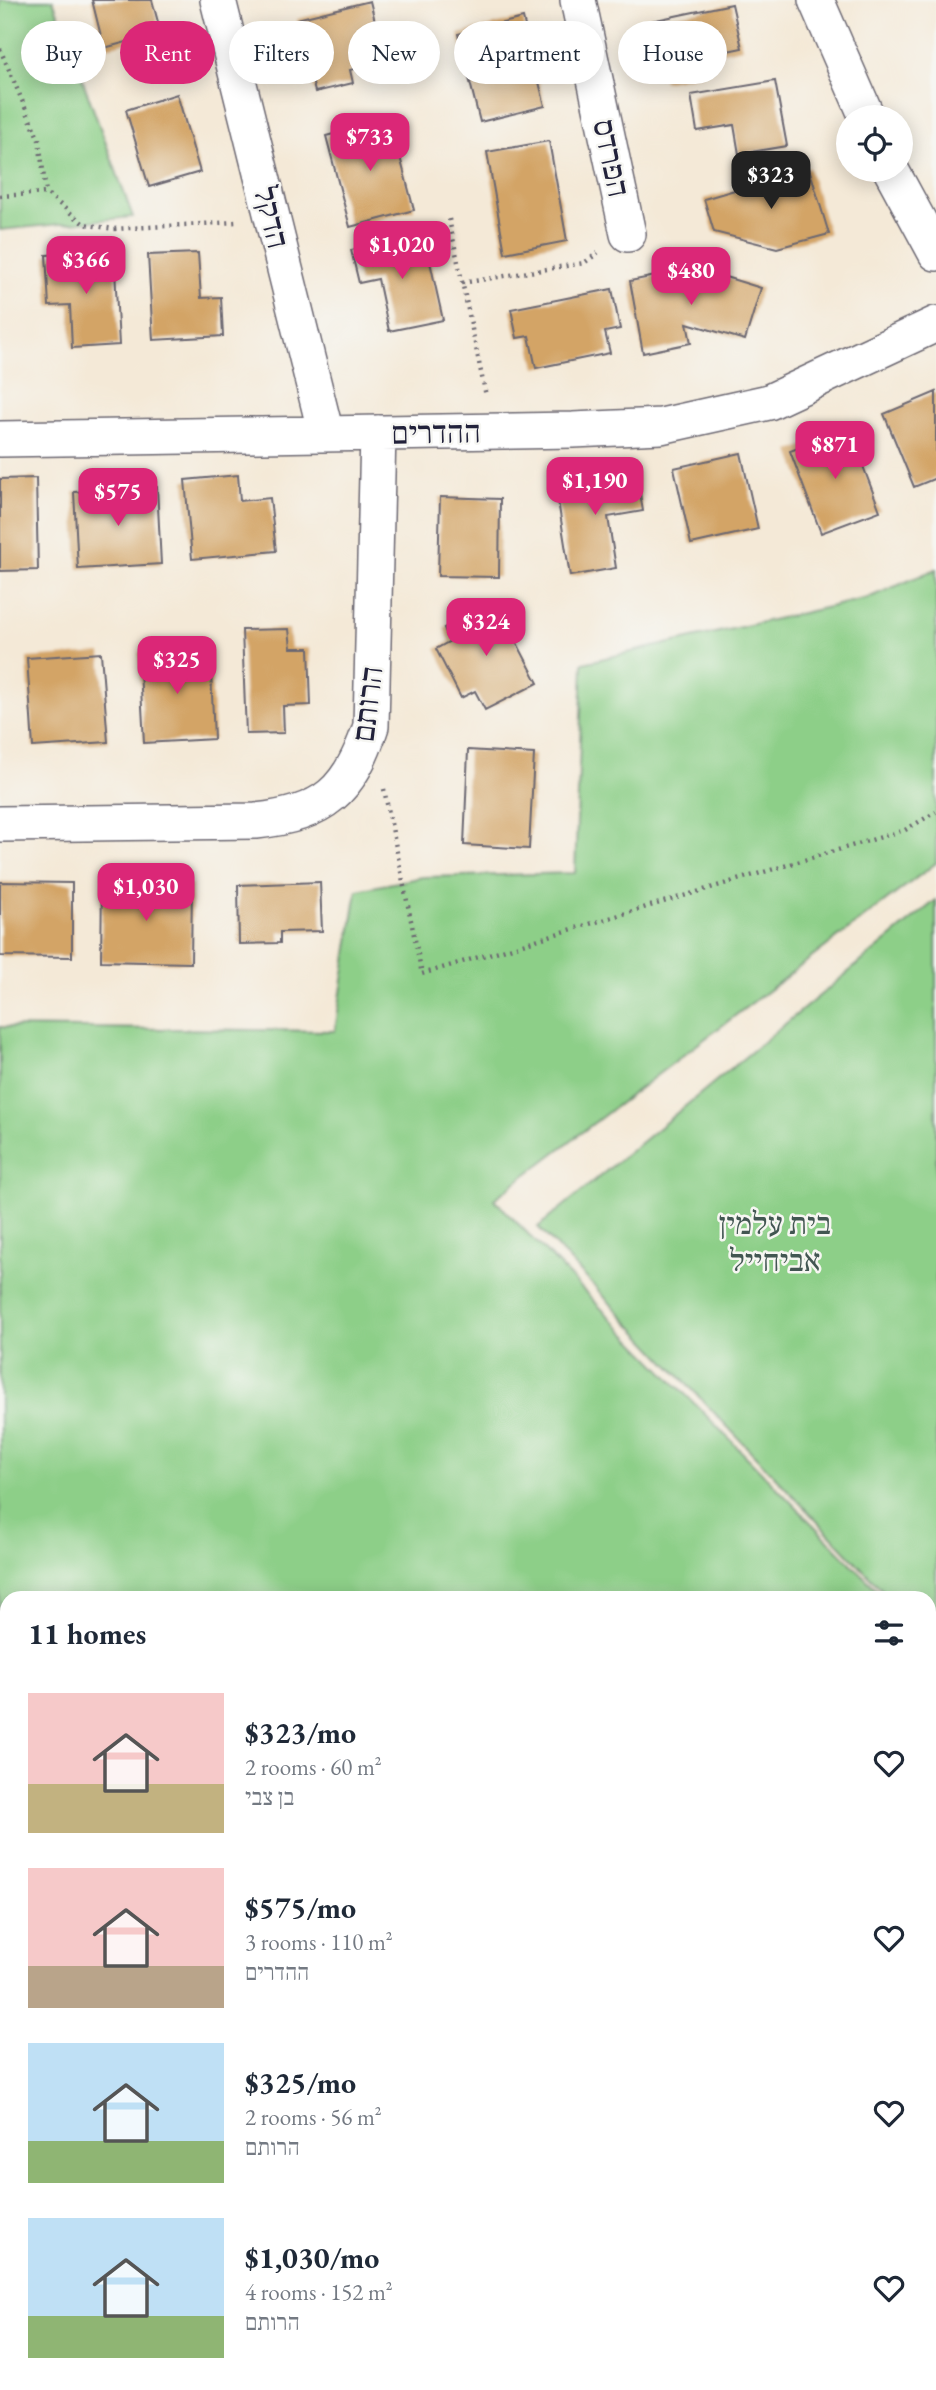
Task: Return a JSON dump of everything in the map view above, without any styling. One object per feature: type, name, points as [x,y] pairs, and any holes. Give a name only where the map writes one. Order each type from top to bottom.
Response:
[{"type":"street","name":"הדקל","points":[[218,0],[326,433]]},
{"type":"street","name":"הפרדס","points":[[579,0],[628,234]]},
{"type":"street","points":[[816,0],[862,105]]},
{"type":"street","points":[[898,182],[936,253]]},
{"type":"street","name":"ההדרים","points":[[0,439],[661,426],[716,416],[769,402],[936,324]]},
{"type":"street","name":"הרותם","points":[[0,824],[256,821],[292,818],[316,808],[344,783],[362,756],[371,726],[378,433]]},
{"type":"path","points":[[0,49],[39,140],[46,193]]},
{"type":"path","points":[[0,196],[46,193],[84,224],[113,229],[273,220]]},
{"type":"path","points":[[449,219],[494,431]]},
{"type":"path","points":[[462,283],[583,263],[628,234]]},
{"type":"path","points":[[371,726],[422,974],[905,830],[936,812]]},
{"type":"green space","points":[[0,0],[53,0],[61,21],[21,21],[21,84],[84,84],[133,217],[0,230]]},
{"type":"green space","points":[[936,569],[936,863],[494,1199],[878,1591],[0,1591],[0,1027],[335,1031],[357,890],[423,877],[575,873],[583,663],[868,598]]},
{"type":"green space","name":"בית עלמין אביחייל","points":[[936,900],[936,1591],[883,1591],[538,1227]]},
{"type":"building","points":[[92,0],[152,0],[158,21],[120,21],[120,44],[106,47],[106,21],[97,21]]},
{"type":"building","points":[[370,1],[375,21],[348,21],[349,84],[315,92],[313,84],[334,84],[334,21],[297,19]]},
{"type":"building","points":[[732,4],[742,48],[727,51],[727,21],[651,21]]},
{"type":"building","points":[[775,81],[787,146],[739,154],[734,125],[697,131],[691,95]]},
{"type":"building","points":[[470,84],[540,84],[545,106],[480,122]]},
{"type":"building","points":[[177,94],[200,172],[149,187],[126,110]]},
{"type":"building","points":[[390,119],[414,210],[350,227],[326,136]]},
{"type":"building","points":[[549,141],[567,241],[505,253],[487,152]]},
{"type":"building","points":[[809,168],[829,234],[777,248],[714,232],[704,199]]},
{"type":"building","points":[[424,235],[443,320],[389,331],[378,279],[359,283],[351,250]]},
{"type":"building","points":[[114,251],[119,345],[72,348],[70,305],[49,306],[46,255]]},
{"type":"building","points":[[198,253],[201,298],[221,297],[223,336],[153,340],[148,255]]},
{"type":"building","points":[[696,268],[761,288],[745,340],[687,323],[691,343],[643,353],[630,281]]},
{"type":"building","points":[[612,289],[620,329],[605,332],[610,353],[536,368],[529,336],[517,338],[511,309]]},
{"type":"building","points":[[936,392],[936,478],[914,487],[884,414]]},
{"type":"building","points":[[849,429],[880,511],[821,533],[790,451]]},
{"type":"building","points":[[741,453],[758,529],[691,544],[674,468]]},
{"type":"building","points":[[636,470],[643,511],[608,517],[616,568],[570,576],[555,482]]},
{"type":"building","points":[[238,475],[240,501],[270,498],[276,551],[192,559],[185,480]]},
{"type":"building","points":[[36,478],[38,570],[0,571],[0,479]]},
{"type":"building","points":[[157,487],[161,564],[78,569],[74,492]]},
{"type":"building","points":[[440,497],[500,499],[499,577],[438,576]]},
{"type":"building","points":[[495,601],[538,683],[485,710],[475,691],[461,698],[436,649],[450,641],[444,628]]},
{"type":"building","points":[[289,629],[291,648],[309,648],[311,705],[283,706],[284,733],[246,734],[242,630]]},
{"type":"building","points":[[210,649],[214,739],[144,743],[139,652]]},
{"type":"building","points":[[101,653],[108,742],[33,747],[27,658]]},
{"type":"building","points":[[468,750],[534,754],[529,849],[464,845]]},
{"type":"building","points":[[0,882],[72,883],[72,957],[0,956]]},
{"type":"building","points":[[320,882],[322,931],[280,932],[280,943],[239,944],[238,885]]},
{"type":"building","points":[[102,883],[192,885],[191,963],[101,961]]}]
